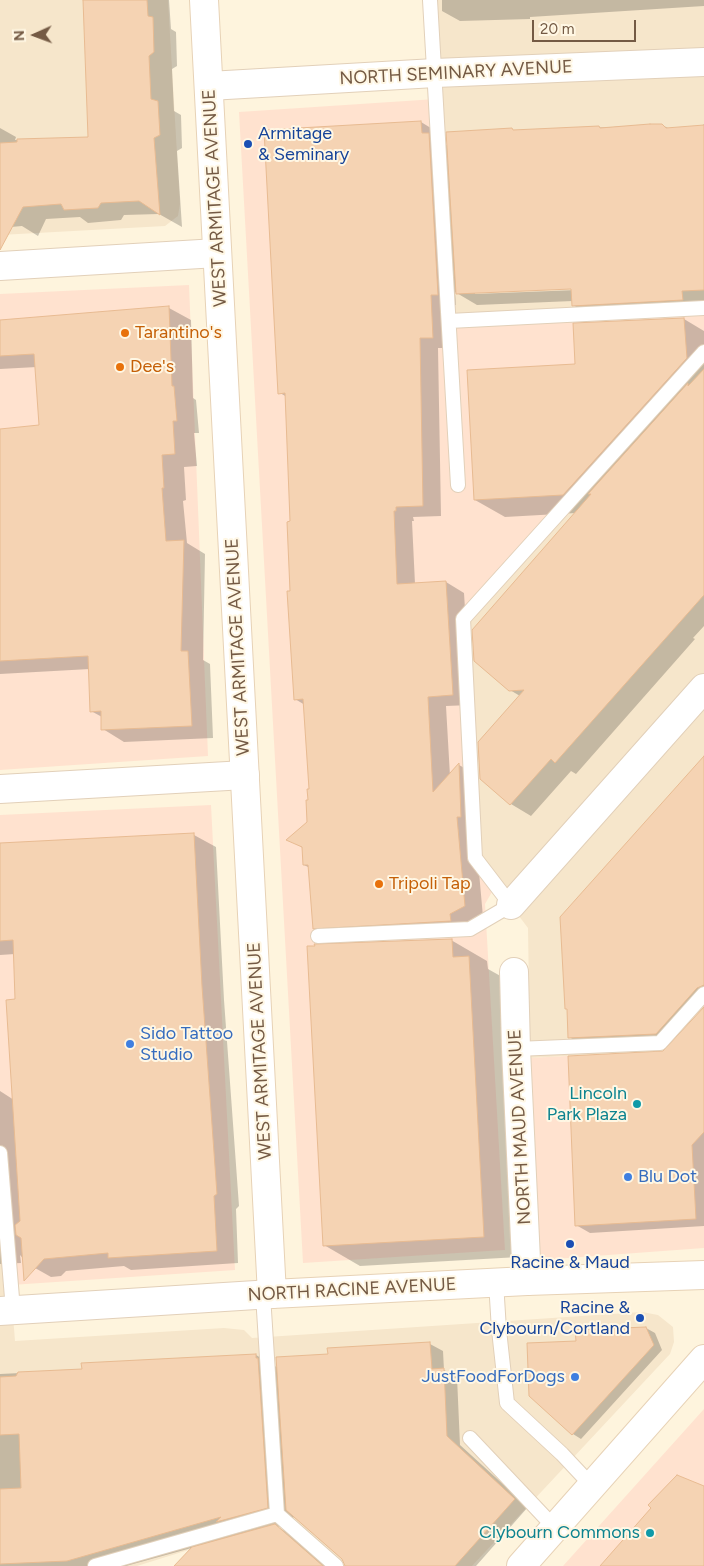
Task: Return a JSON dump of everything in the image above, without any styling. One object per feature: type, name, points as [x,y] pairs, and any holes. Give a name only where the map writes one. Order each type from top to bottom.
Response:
[{"type":"main road","name":"WEST ARMITAGE AVENUE","points":[[204,0],[245,774],[268,1294]]},
{"type":"main road","name":"NORTH SEMINARY AVENUE","points":[[209,86],[435,73],[704,62]]},
{"type":"main road","points":[[0,266],[218,252]]},
{"type":"main road","points":[[511,905],[704,688]]},
{"type":"main road","points":[[0,789],[245,774]]},
{"type":"main road","name":"NORTH MAUD AVENUE","points":[[514,972],[527,1281]]},
{"type":"main road","name":"NORTH RACINE AVENUE","points":[[6,1311],[496,1282],[704,1275]]},
{"type":"main road","points":[[520,1566],[704,1359]]},
{"type":"lane","points":[[430,0],[458,485]]},
{"type":"lane","points":[[449,321],[704,308]]},
{"type":"lane","points":[[318,936],[470,929],[511,905],[475,858],[463,618],[704,352]]},
{"type":"lane","points":[[516,1050],[660,1043],[704,994]]},
{"type":"lane","points":[[0,1153],[6,1311]]},
{"type":"lane","points":[[496,1282],[507,1403],[562,1454],[592,1486]]},
{"type":"lane","points":[[268,1294],[277,1514],[336,1566]]},
{"type":"lane","points":[[470,1438],[555,1528]]},
{"type":"lane","points":[[95,1566],[277,1514]]},
{"type":"shaded area","points":[[0,0],[168,0],[180,204],[178,216],[165,226],[0,235]]},
{"type":"shaded area","points":[[430,0],[704,0],[704,308],[449,321]]},
{"type":"shaded area","points":[[436,99],[449,321],[704,308],[704,352],[463,619],[478,862],[496,885],[485,904],[505,1250],[303,1263],[239,112]]},
{"type":"shaded area","points":[[189,285],[208,756],[0,770],[0,294]]},
{"type":"shaded area","points":[[704,352],[704,1019],[676,1050],[530,1058],[528,928],[475,858],[463,619]]},
{"type":"shaded area","points":[[211,805],[235,1270],[11,1285],[0,1156],[0,815]]},
{"type":"shaded area","name":"Lincoln Park Plaza","points":[[704,1019],[704,1248],[540,1260],[530,1058],[676,1050]]},
{"type":"shaded area","points":[[0,1153],[15,1341],[224,1328],[244,1330],[252,1338],[642,1312],[658,1315],[673,1327],[674,1342],[670,1354],[472,1566],[323,1566],[275,1523],[137,1566],[0,1566]]},
{"type":"shaded area","name":"Clybourn Commons","points":[[704,1409],[704,1566],[563,1566]]},
{"type":"building","points":[[83,0],[147,0],[148,16],[153,17],[154,52],[149,56],[151,99],[158,101],[160,135],[154,138],[160,215],[139,201],[101,203],[98,208],[64,210],[61,204],[23,207],[0,250],[0,143],[17,142],[17,139],[88,137]]},
{"type":"building","points":[[421,121],[422,133],[429,133],[438,295],[431,295],[433,338],[420,338],[423,506],[396,507],[396,511],[394,511],[397,584],[446,581],[453,695],[428,697],[433,792],[459,763],[461,817],[457,817],[465,906],[450,914],[451,921],[313,929],[308,865],[303,865],[302,847],[286,840],[307,822],[306,800],[308,800],[307,789],[309,789],[303,699],[294,700],[287,591],[290,591],[287,522],[290,521],[285,393],[278,394],[264,130]]},
{"type":"building","points":[[662,124],[666,128],[704,125],[704,290],[682,291],[683,300],[572,306],[571,289],[456,294],[446,132],[512,128],[513,130],[599,126],[600,128]]},
{"type":"building","points":[[169,306],[172,386],[174,386],[177,421],[173,421],[175,454],[162,455],[164,488],[162,488],[166,541],[184,540],[181,651],[188,651],[192,726],[101,730],[101,711],[90,712],[88,656],[0,661],[0,429],[39,425],[34,354],[0,356],[0,320]]},
{"type":"building","points":[[684,318],[687,358],[563,495],[474,500],[467,370],[575,364],[573,323]]},
{"type":"building","points":[[704,369],[704,595],[555,763],[551,759],[510,805],[480,779],[478,742],[524,690],[509,691],[474,661],[472,630],[591,494],[588,494],[688,383],[688,386]]},
{"type":"building","points":[[704,756],[704,985],[697,988],[656,1034],[568,1038],[560,917]]},
{"type":"building","points":[[194,833],[202,986],[217,1194],[214,1196],[217,1251],[108,1258],[108,1253],[44,1259],[24,1281],[21,1238],[16,1235],[15,1225],[20,1221],[6,1000],[15,999],[13,940],[0,941],[0,843]]},
{"type":"building","points":[[452,939],[453,957],[469,956],[484,1237],[323,1246],[307,946],[315,946],[314,944]]},
{"type":"building","name":"Lincoln Park Plaza","points":[[704,1007],[704,1132],[692,1145],[696,1219],[575,1226],[568,1056],[663,1051]]},
{"type":"building","points":[[646,1327],[654,1345],[572,1435],[529,1396],[527,1343],[576,1341],[575,1330]]},
{"type":"building","points":[[430,1342],[432,1369],[444,1368],[447,1436],[515,1499],[455,1566],[345,1566],[342,1559],[286,1510],[276,1357],[328,1354],[327,1348]]},
{"type":"building","points":[[256,1354],[256,1358],[258,1358],[268,1508],[216,1522],[221,1517],[67,1561],[0,1564],[0,1489],[21,1488],[19,1434],[0,1435],[0,1377],[16,1376],[18,1372],[82,1369],[81,1363]]},
{"type":"building","points":[[677,1475],[704,1486],[704,1566],[600,1566],[651,1508],[648,1505]]},
{"type":"building","points":[[275,1524],[323,1566],[174,1566],[192,1547]]},
{"type":"place","name":"Armitage & Seminary","points":[[248,144]]},
{"type":"place","name":"Tarantino's","points":[[125,333]]},
{"type":"place","name":"Dee's","points":[[120,367]]},
{"type":"place","name":"Tripoli Tap","points":[[379,884]]},
{"type":"place","name":"Sido Tattoo Studio","points":[[130,1044]]},
{"type":"place","name":"Lincoln Park Plaza","points":[[637,1104]]},
{"type":"place","name":"Blu Dot","points":[[628,1177]]},
{"type":"place","name":"Racine & Maud","points":[[570,1244]]},
{"type":"place","name":"Racine & Clybourn/Cortland","points":[[640,1318]]},
{"type":"place","name":"JustFoodForDogs","points":[[575,1377]]},
{"type":"place","name":"Clybourn Commons","points":[[650,1533]]}]
